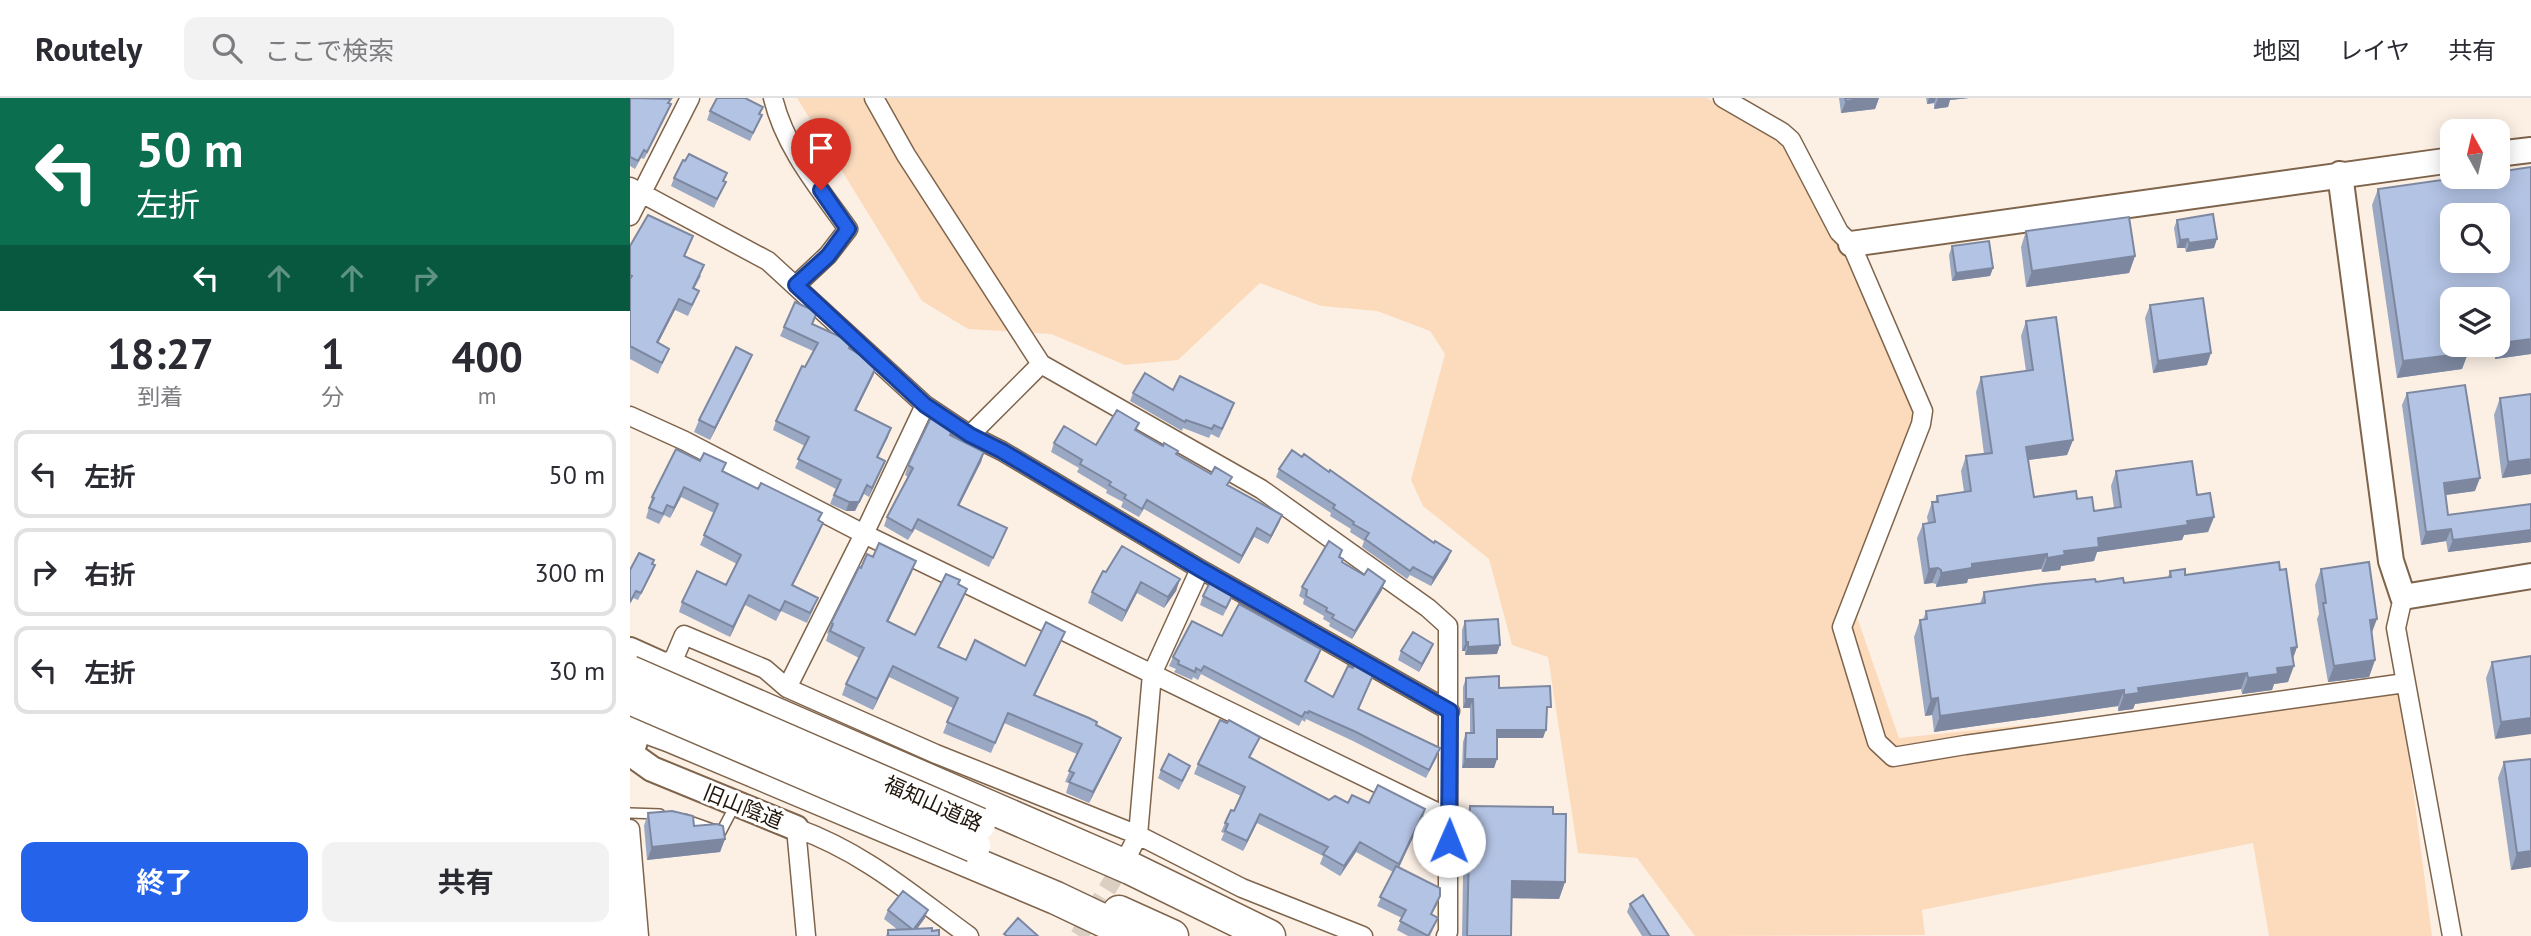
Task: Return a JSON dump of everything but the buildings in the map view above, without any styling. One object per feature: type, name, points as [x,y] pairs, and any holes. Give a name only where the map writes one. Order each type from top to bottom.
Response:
[{"type":"highway","points":[[670,668],[1130,868],[1269,936]]},
{"type":"highway","name":"福知山道路","points":[[630,672],[976,835],[1172,936]]},
{"type":"highway","points":[[632,731],[671,736],[1056,898],[1136,936]]},
{"type":"highway","name":"福知山道路","points":[[632,731],[1077,864],[1236,936]]},
{"type":"street","points":[[630,216],[636,190],[690,98]]},
{"type":"street","points":[[773,98],[777,116],[793,151],[848,229],[828,256],[796,285]]},
{"type":"street","points":[[874,98],[906,155],[1041,364],[1261,489],[1428,608],[1448,626],[1450,711],[1446,936]]},
{"type":"street","points":[[1723,98],[1791,140],[1839,232],[1851,244],[1923,411],[1922,424],[1842,627],[1877,742],[1893,757],[1965,744],[2405,683]]},
{"type":"street","points":[[2510,152],[2531,150]]},
{"type":"street","points":[[1851,244],[2440,162]]},
{"type":"street","points":[[2340,174],[2391,561],[2403,597],[2396,628],[2452,936]]},
{"type":"street","points":[[636,190],[768,261],[925,405],[970,435],[1450,711]]},
{"type":"street","points":[[970,435],[1041,364]]},
{"type":"street","points":[[787,688],[925,405]]},
{"type":"street","points":[[630,416],[685,441],[864,534],[1449,818]]},
{"type":"street","points":[[1129,853],[1138,835],[1152,674],[1200,569]]},
{"type":"street","points":[[2403,597],[2531,576]]},
{"type":"street","points":[[632,731],[670,668],[684,635],[765,669],[787,688],[936,754],[1138,835],[1242,888],[1363,936]]},
{"type":"street","points":[[630,650],[670,668]]},
{"type":"street","name":"旧山陰道","points":[[632,731],[652,769],[735,805],[824,838],[888,874],[969,936]]},
{"type":"street","points":[[796,828],[806,936]]},
{"type":"street","points":[[630,829],[639,936]]},
{"type":"lane","points":[[630,813],[659,813],[721,832],[735,805]]},
{"type":"shaded area","points":[[797,98],[1707,98],[1793,149],[1917,402],[1857,617],[1899,738],[2400,686],[2432,936],[2269,936],[2253,843],[1922,910],[1925,935],[1695,936],[1637,858],[1578,853],[1548,657],[1512,645],[1489,559],[1423,506],[1411,480],[1445,354],[1430,331],[1377,311],[1321,306],[1260,283],[1178,360],[1125,365],[1051,334],[968,329],[922,301]]},
{"type":"tunnel","points":[[1079,936],[1126,858]]},
{"type":"route","points":[[821,190],[848,229],[828,256],[796,285],[925,405],[970,435],[1450,711],[1449,841]]}]
